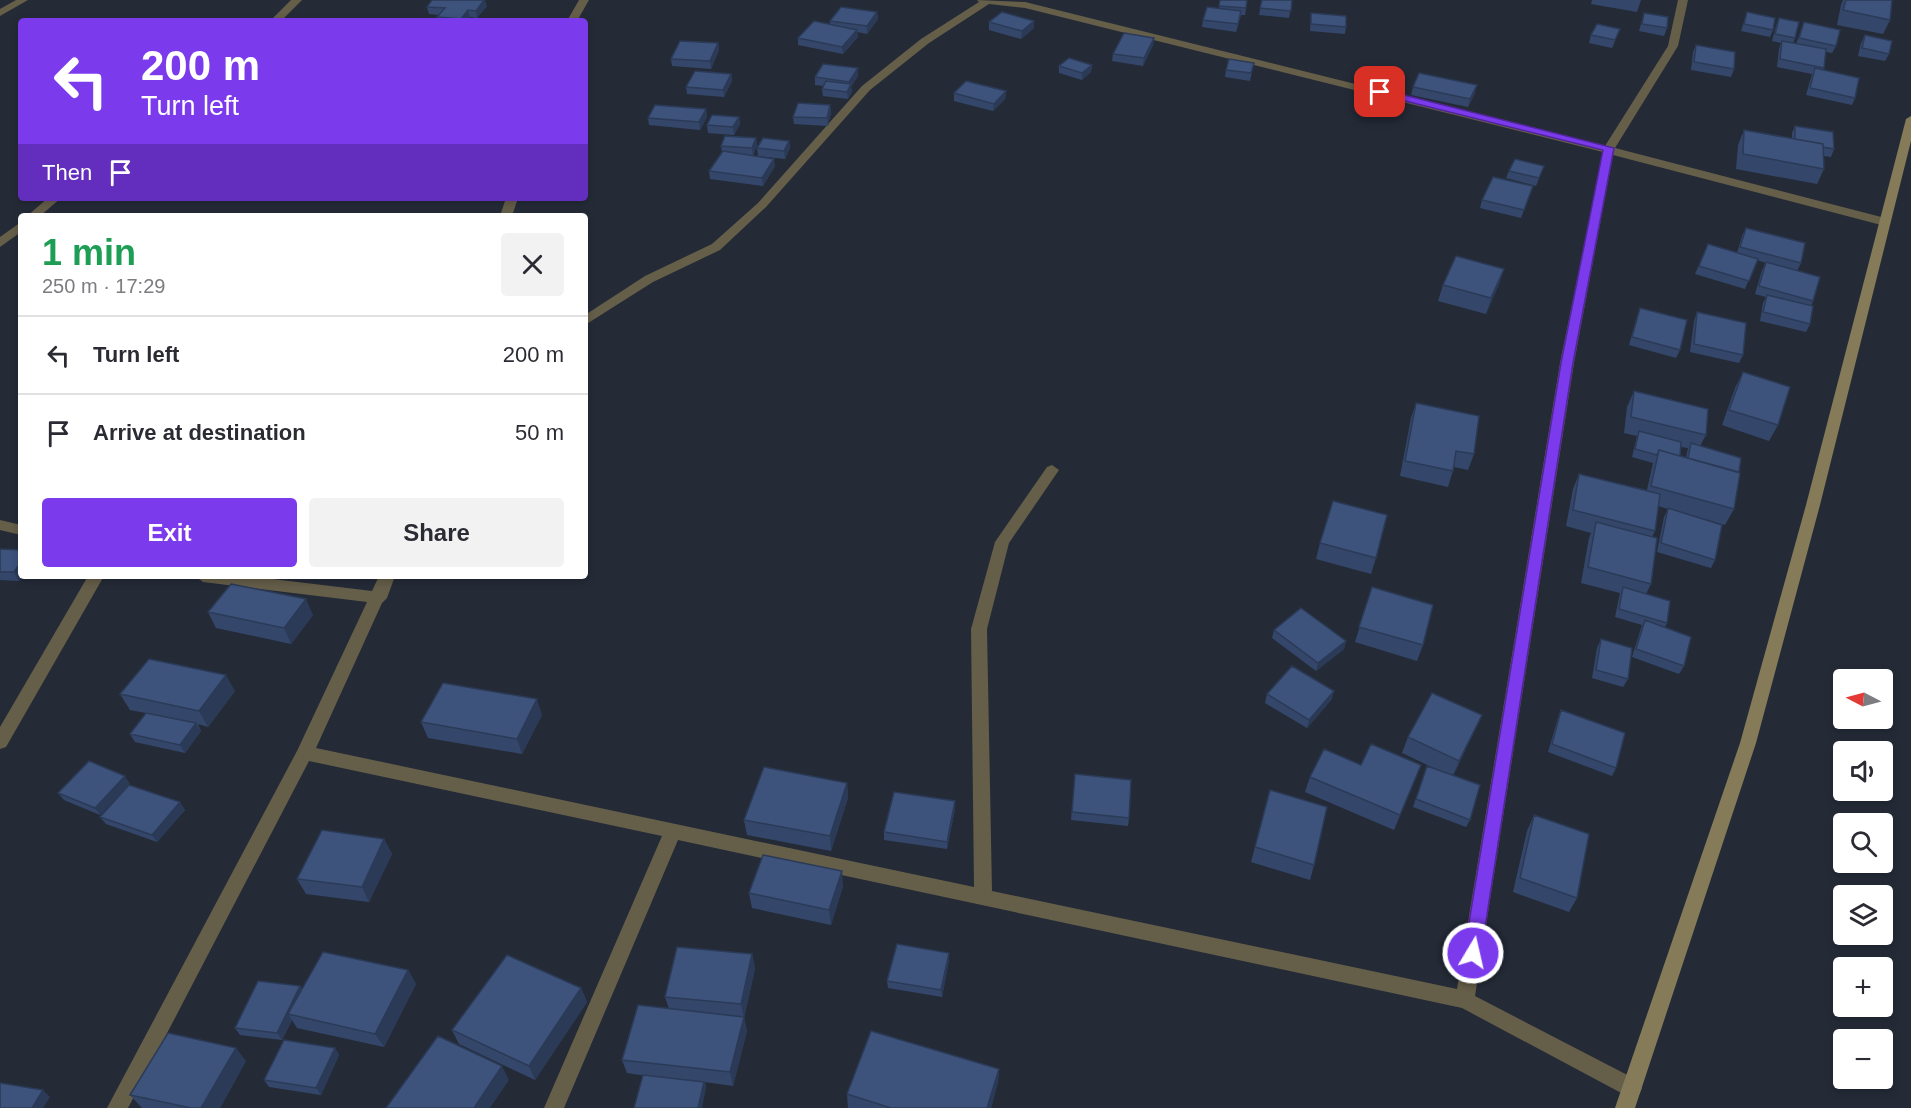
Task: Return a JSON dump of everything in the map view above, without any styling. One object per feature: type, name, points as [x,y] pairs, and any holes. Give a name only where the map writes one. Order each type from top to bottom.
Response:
[{"type":"main road","points":[[1625,1108],[1748,743],[1813,505],[1911,119]]},
{"type":"street","points":[[0,13],[23,0]]},
{"type":"street","points":[[277,18],[297,0]]},
{"type":"street","points":[[574,18],[584,0]]},
{"type":"street","points":[[588,319],[649,279],[716,247],[762,206],[866,88],[925,41],[984,0],[1029,2],[1609,148],[1885,222]]},
{"type":"street","points":[[1465,1000],[1567,363],[1609,148],[1673,46],[1683,0]]},
{"type":"street","points":[[37,213],[51,201]]},
{"type":"street","points":[[0,243],[18,228]]},
{"type":"street","points":[[983,898],[979,629],[1002,542],[1052,470]]},
{"type":"street","points":[[0,525],[18,529]]},
{"type":"street","points":[[0,742],[94,579]]},
{"type":"street","points":[[227,579],[379,598]]},
{"type":"street","points":[[117,1108],[306,753],[386,579]]},
{"type":"street","points":[[306,753],[1465,1000],[1632,1088]]},
{"type":"street","points":[[554,1108],[673,831]]},
{"type":"building","points":[[432,0],[484,0],[476,11],[468,10],[462,18],[437,17],[445,8],[427,7]]},
{"type":"building","points":[[1220,0],[1247,0],[1246,8],[1219,6]]},
{"type":"building","points":[[1262,0],[1292,0],[1291,11],[1260,8]]},
{"type":"building","points":[[1846,0],[1892,0],[1890,20],[1843,10]]},
{"type":"building","points":[[841,7],[877,12],[867,26],[830,21]]},
{"type":"building","points":[[1207,7],[1241,11],[1238,24],[1203,20]]},
{"type":"building","points":[[1002,12],[1034,21],[1022,31],[989,22]]},
{"type":"building","points":[[1747,12],[1775,18],[1773,30],[1744,24]]},
{"type":"building","points":[[1311,13],[1346,16],[1346,27],[1311,24]]},
{"type":"building","points":[[1644,13],[1668,17],[1667,28],[1642,24]]},
{"type":"building","points":[[1779,18],[1799,22],[1795,38],[1775,34]]},
{"type":"building","points":[[814,21],[857,30],[842,47],[798,38]]},
{"type":"building","points":[[1804,22],[1840,30],[1836,46],[1799,38]]},
{"type":"building","points":[[1597,24],[1620,29],[1615,40],[1591,35]]},
{"type":"building","points":[[1124,33],[1154,38],[1144,58],[1113,54]]},
{"type":"building","points":[[1865,35],[1892,41],[1889,54],[1862,48]]},
{"type":"building","points":[[680,41],[718,43],[710,61],[671,59]]},
{"type":"building","points":[[1782,41],[1826,49],[1824,68],[1780,59]]},
{"type":"building","points":[[1696,45],[1735,52],[1734,69],[1694,62]]},
{"type":"building","points":[[1069,58],[1092,65],[1082,73],[1059,66]]},
{"type":"building","points":[[1229,59],[1254,63],[1251,73],[1226,70]]},
{"type":"building","points":[[823,64],[858,68],[849,82],[815,77]]},
{"type":"building","points":[[1815,68],[1859,78],[1855,98],[1810,88]]},
{"type":"building","points":[[695,71],[731,74],[723,90],[686,87]]},
{"type":"building","points":[[1419,73],[1477,85],[1470,99],[1413,87]]},
{"type":"building","points":[[826,81],[851,84],[847,92],[822,89]]},
{"type":"building","points":[[966,81],[1006,91],[994,104],[954,93]]},
{"type":"building","points":[[798,103],[830,105],[827,118],[793,117]]},
{"type":"building","points":[[655,105],[706,109],[699,122],[648,118]]},
{"type":"building","points":[[712,115],[739,117],[733,127],[707,125]]},
{"type":"building","points":[[1795,126],[1833,132],[1834,149],[1823,147],[1823,144],[1795,139]]},
{"type":"building","points":[[1744,130],[1823,144],[1824,169],[1743,154]]},
{"type":"building","points":[[725,136],[756,138],[752,148],[721,146]]},
{"type":"building","points":[[763,138],[789,141],[784,151],[757,148]]},
{"type":"building","points":[[723,151],[774,159],[762,178],[709,171]]},
{"type":"building","points":[[1515,159],[1544,166],[1539,178],[1509,171]]},
{"type":"building","points":[[1493,177],[1533,186],[1524,210],[1482,200]]},
{"type":"building","points":[[1746,228],[1805,243],[1801,263],[1740,247]]},
{"type":"building","points":[[1708,244],[1758,259],[1749,281],[1699,266]]},
{"type":"building","points":[[1456,256],[1504,269],[1491,298],[1443,285]]},
{"type":"building","points":[[1766,262],[1820,277],[1813,301],[1759,286]]},
{"type":"building","points":[[1767,295],[1813,306],[1810,324],[1763,312]]},
{"type":"building","points":[[1640,308],[1687,320],[1680,350],[1632,337]]},
{"type":"building","points":[[1697,312],[1746,323],[1743,355],[1694,344]]},
{"type":"building","points":[[1743,372],[1790,387],[1778,425],[1729,410]]},
{"type":"building","points":[[1634,391],[1708,409],[1706,435],[1631,417]]},
{"type":"building","points":[[1416,403],[1479,416],[1474,454],[1456,451],[1453,471],[1405,461]]},
{"type":"building","points":[[1639,431],[1681,442],[1680,456],[1659,450],[1657,455],[1635,449]]},
{"type":"building","points":[[1691,443],[1741,458],[1739,472],[1688,458]]},
{"type":"building","points":[[1659,450],[1740,473],[1734,509],[1651,486]]},
{"type":"building","points":[[1579,474],[1660,494],[1655,531],[1573,510]]},
{"type":"building","points":[[1333,501],[1387,515],[1376,558],[1320,543]]},
{"type":"building","points":[[1668,508],[1722,525],[1715,560],[1661,543]]},
{"type":"building","points":[[1596,522],[1657,538],[1651,584],[1588,567]]},
{"type":"building","points":[[0,549],[18,550],[18,566],[14,572],[0,572]]},
{"type":"building","points":[[231,584],[306,599],[284,628],[208,612]]},
{"type":"building","points":[[1372,587],[1433,605],[1423,645],[1359,627]]},
{"type":"building","points":[[1623,587],[1670,601],[1667,623],[1619,609]]},
{"type":"building","points":[[1301,608],[1346,641],[1318,663],[1274,630]]},
{"type":"building","points":[[1645,620],[1691,637],[1684,666],[1636,649]]},
{"type":"building","points":[[1601,639],[1632,648],[1628,679],[1596,670]]},
{"type":"building","points":[[149,659],[226,675],[199,711],[120,694]]},
{"type":"building","points":[[1292,666],[1334,691],[1309,720],[1267,694]]},
{"type":"building","points":[[443,683],[537,699],[517,739],[421,722]]},
{"type":"building","points":[[1432,693],[1482,715],[1459,761],[1408,737]]},
{"type":"building","points":[[1561,710],[1625,733],[1616,768],[1552,744]]},
{"type":"building","points":[[146,713],[196,723],[180,745],[130,734]]},
{"type":"building","points":[[1371,744],[1421,765],[1400,815],[1310,777],[1324,749],[1361,765]]},
{"type":"building","points":[[89,761],[125,776],[95,808],[58,793]]},
{"type":"building","points":[[1427,766],[1480,785],[1470,820],[1416,799]]},
{"type":"building","points":[[764,767],[847,783],[830,836],[744,820]]},
{"type":"building","points":[[1075,774],[1131,780],[1129,818],[1072,812]]},
{"type":"building","points":[[129,785],[180,802],[152,835],[100,817]]},
{"type":"building","points":[[1270,790],[1327,807],[1314,865],[1255,847]]},
{"type":"building","points":[[894,792],[955,801],[947,842],[884,832]]},
{"type":"building","points":[[1534,815],[1589,834],[1577,898],[1520,878]]},
{"type":"building","points":[[322,830],[384,839],[362,887],[297,879]]},
{"type":"building","points":[[763,855],[842,871],[829,910],[749,893]]},
{"type":"building","points":[[897,944],[949,953],[941,990],[887,981]]},
{"type":"building","points":[[677,947],[752,954],[741,1004],[665,997]]},
{"type":"building","points":[[323,952],[408,970],[375,1034],[288,1014]]},
{"type":"building","points":[[507,955],[581,988],[529,1066],[452,1030]]},
{"type":"building","points":[[258,981],[300,986],[277,1033],[235,1028]]},
{"type":"building","points":[[638,1005],[744,1017],[730,1072],[622,1060]]},
{"type":"building","points":[[871,1031],[999,1069],[987,1108],[891,1108],[847,1094]]},
{"type":"building","points":[[168,1033],[236,1048],[201,1108],[191,1108],[130,1095]]},
{"type":"building","points":[[438,1036],[502,1066],[474,1108],[386,1108]]},
{"type":"building","points":[[284,1040],[335,1048],[316,1088],[264,1080]]},
{"type":"building","points":[[643,1075],[704,1082],[698,1108],[634,1108]]},
{"type":"building","points":[[0,1083],[43,1090],[32,1108],[0,1108]]},
{"type":"route","points":[[1380,92],[1609,148],[1567,363],[1473,953]]}]
